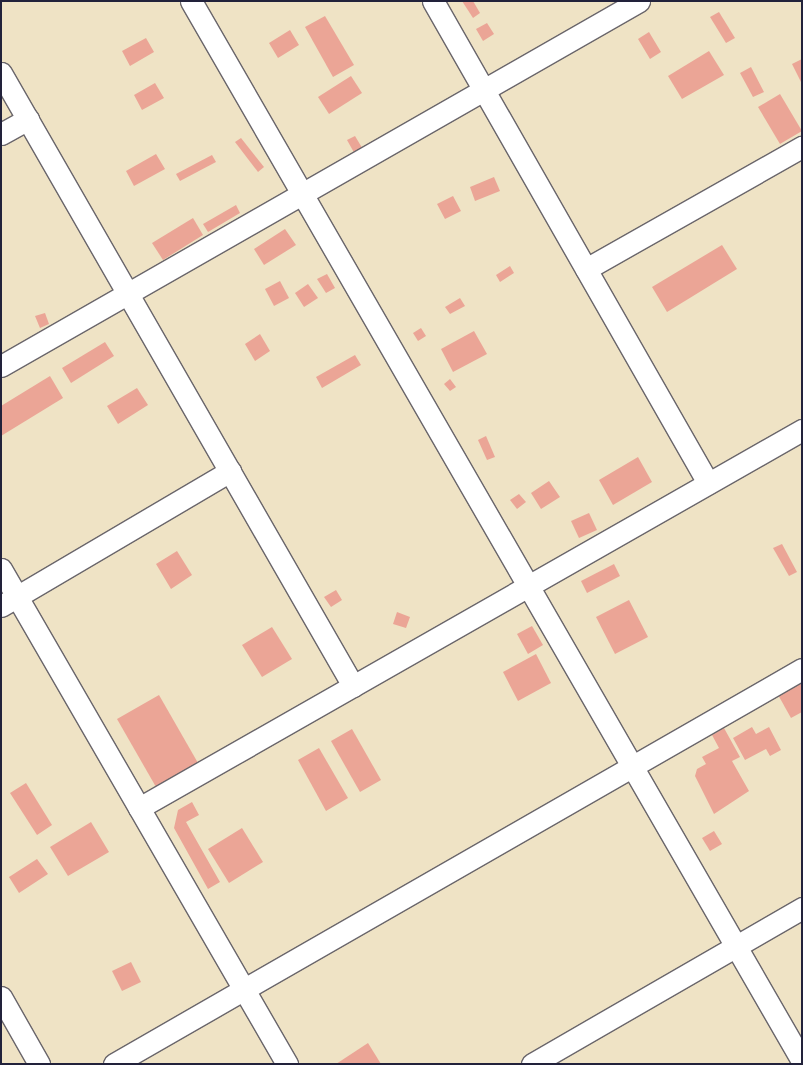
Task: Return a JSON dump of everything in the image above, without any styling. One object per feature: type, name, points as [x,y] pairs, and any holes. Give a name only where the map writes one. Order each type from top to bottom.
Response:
[{"type":"street","points":[[191,1],[802,1061]]},
{"type":"street","points":[[434,1],[708,483]]},
{"type":"street","points":[[1,366],[639,1]]},
{"type":"street","points":[[1,73],[353,686]]},
{"type":"street","points":[[1,134],[28,119]]},
{"type":"street","points":[[586,269],[800,152]]},
{"type":"street","points":[[139,808],[802,430]]},
{"type":"street","points":[[9,602],[230,471]]},
{"type":"street","points":[[1,569],[9,602],[139,808],[287,1064]]},
{"type":"street","points":[[114,1064],[802,669]]},
{"type":"street","points":[[532,1064],[560,1057],[736,946],[802,908]]},
{"type":"street","points":[[1,998],[39,1064]]},
{"type":"building","points":[[462,1],[473,1],[480,13],[473,18]]},
{"type":"building","points":[[719,12],[735,38],[726,43],[710,17]]},
{"type":"building","points":[[325,16],[354,65],[333,77],[305,27]]},
{"type":"building","points":[[487,23],[494,34],[483,41],[476,29]]},
{"type":"building","points":[[290,30],[299,45],[278,58],[269,43]]},
{"type":"building","points":[[649,32],[661,52],[650,59],[638,39]]},
{"type":"building","points":[[146,38],[154,52],[130,66],[122,51]]},
{"type":"building","points":[[709,51],[724,75],[682,99],[668,76]]},
{"type":"building","points":[[802,59],[802,84],[792,64]]},
{"type":"building","points":[[751,67],[764,92],[753,97],[740,73]]},
{"type":"building","points":[[351,76],[362,93],[329,114],[318,97]]},
{"type":"building","points":[[155,83],[164,98],[142,110],[134,95]]},
{"type":"building","points":[[780,94],[802,131],[780,144],[758,107]]},
{"type":"building","points":[[355,136],[364,151],[356,156],[347,140]]},
{"type":"building","points":[[241,138],[264,167],[258,172],[235,142]]},
{"type":"building","points":[[156,154],[165,169],[134,186],[126,171]]},
{"type":"building","points":[[212,155],[216,162],[180,181],[176,174]]},
{"type":"building","points":[[494,177],[500,191],[475,201],[470,187]]},
{"type":"building","points":[[453,196],[461,211],[445,219],[437,204]]},
{"type":"building","points":[[236,205],[240,213],[208,232],[203,224]]},
{"type":"building","points":[[193,218],[203,235],[163,260],[152,243]]},
{"type":"building","points":[[285,229],[296,245],[264,265],[254,249]]},
{"type":"building","points":[[722,245],[737,269],[667,312],[652,287]]},
{"type":"building","points":[[510,266],[514,273],[500,282],[496,275]]},
{"type":"building","points":[[327,274],[335,288],[326,293],[317,279]]},
{"type":"building","points":[[280,281],[289,298],[274,306],[265,289]]},
{"type":"building","points":[[308,284],[318,298],[304,307],[295,293]]},
{"type":"building","points":[[460,298],[465,306],[450,314],[445,307]]},
{"type":"building","points":[[45,313],[49,324],[40,328],[35,316]]},
{"type":"building","points":[[421,328],[426,336],[418,341],[413,333]]},
{"type":"building","points":[[474,331],[487,354],[453,372],[441,349]]},
{"type":"building","points":[[260,334],[270,351],[255,361],[245,344]]},
{"type":"building","points":[[105,342],[114,356],[71,383],[62,368]]},
{"type":"building","points":[[355,355],[361,365],[322,388],[316,377]]},
{"type":"building","points":[[50,376],[63,398],[1,436],[1,406]]},
{"type":"building","points":[[450,379],[456,387],[450,391],[444,384]]},
{"type":"building","points":[[137,388],[148,405],[118,424],[107,406]]},
{"type":"building","points":[[486,436],[495,457],[487,460],[478,440]]},
{"type":"building","points":[[638,457],[652,482],[613,505],[599,480]]},
{"type":"building","points":[[549,481],[560,497],[541,509],[531,493]]},
{"type":"building","points":[[519,494],[526,502],[517,509],[510,500]]},
{"type":"building","points":[[589,513],[597,530],[579,538],[571,521]]},
{"type":"building","points":[[782,544],[797,572],[789,576],[773,548]]},
{"type":"building","points":[[177,551],[192,575],[171,589],[156,564]]},
{"type":"building","points":[[614,564],[620,576],[587,593],[581,581]]},
{"type":"building","points":[[336,590],[342,600],[331,607],[324,597]]},
{"type":"building","points":[[629,600],[648,637],[615,654],[596,617]]},
{"type":"building","points":[[397,612],[410,617],[406,628],[393,624]]},
{"type":"building","points":[[532,626],[543,645],[528,654],[517,634]]},
{"type":"building","points":[[272,627],[292,659],[262,677],[242,645]]},
{"type":"building","points":[[536,654],[551,683],[518,701],[503,672]]},
{"type":"building","points":[[802,679],[802,712],[791,718],[777,693]]},
{"type":"building","points":[[159,695],[198,763],[156,787],[117,719]]},
{"type":"building","points":[[752,727],[756,734],[769,727],[781,750],[770,756],[766,749],[745,760],[733,738]]},
{"type":"building","points":[[724,728],[740,757],[732,761],[749,791],[714,814],[695,776],[697,769],[706,764],[702,757],[719,748],[712,735]]},
{"type":"building","points":[[352,729],[381,780],[360,792],[331,741]]},
{"type":"building","points":[[319,748],[348,798],[326,811],[298,760]]},
{"type":"building","points":[[26,783],[52,825],[37,835],[10,793]]},
{"type":"building","points":[[192,802],[199,815],[186,822],[220,882],[208,889],[174,828],[178,810]]},
{"type":"building","points":[[91,822],[109,852],[68,876],[50,847]]},
{"type":"building","points":[[242,828],[263,862],[229,883],[208,849]]},
{"type":"building","points":[[714,831],[722,844],[710,851],[702,838]]},
{"type":"building","points":[[37,859],[48,874],[19,893],[9,877]]},
{"type":"building","points":[[131,962],[141,982],[122,991],[112,971]]},
{"type":"building","points":[[368,1043],[381,1064],[336,1064]]}]
